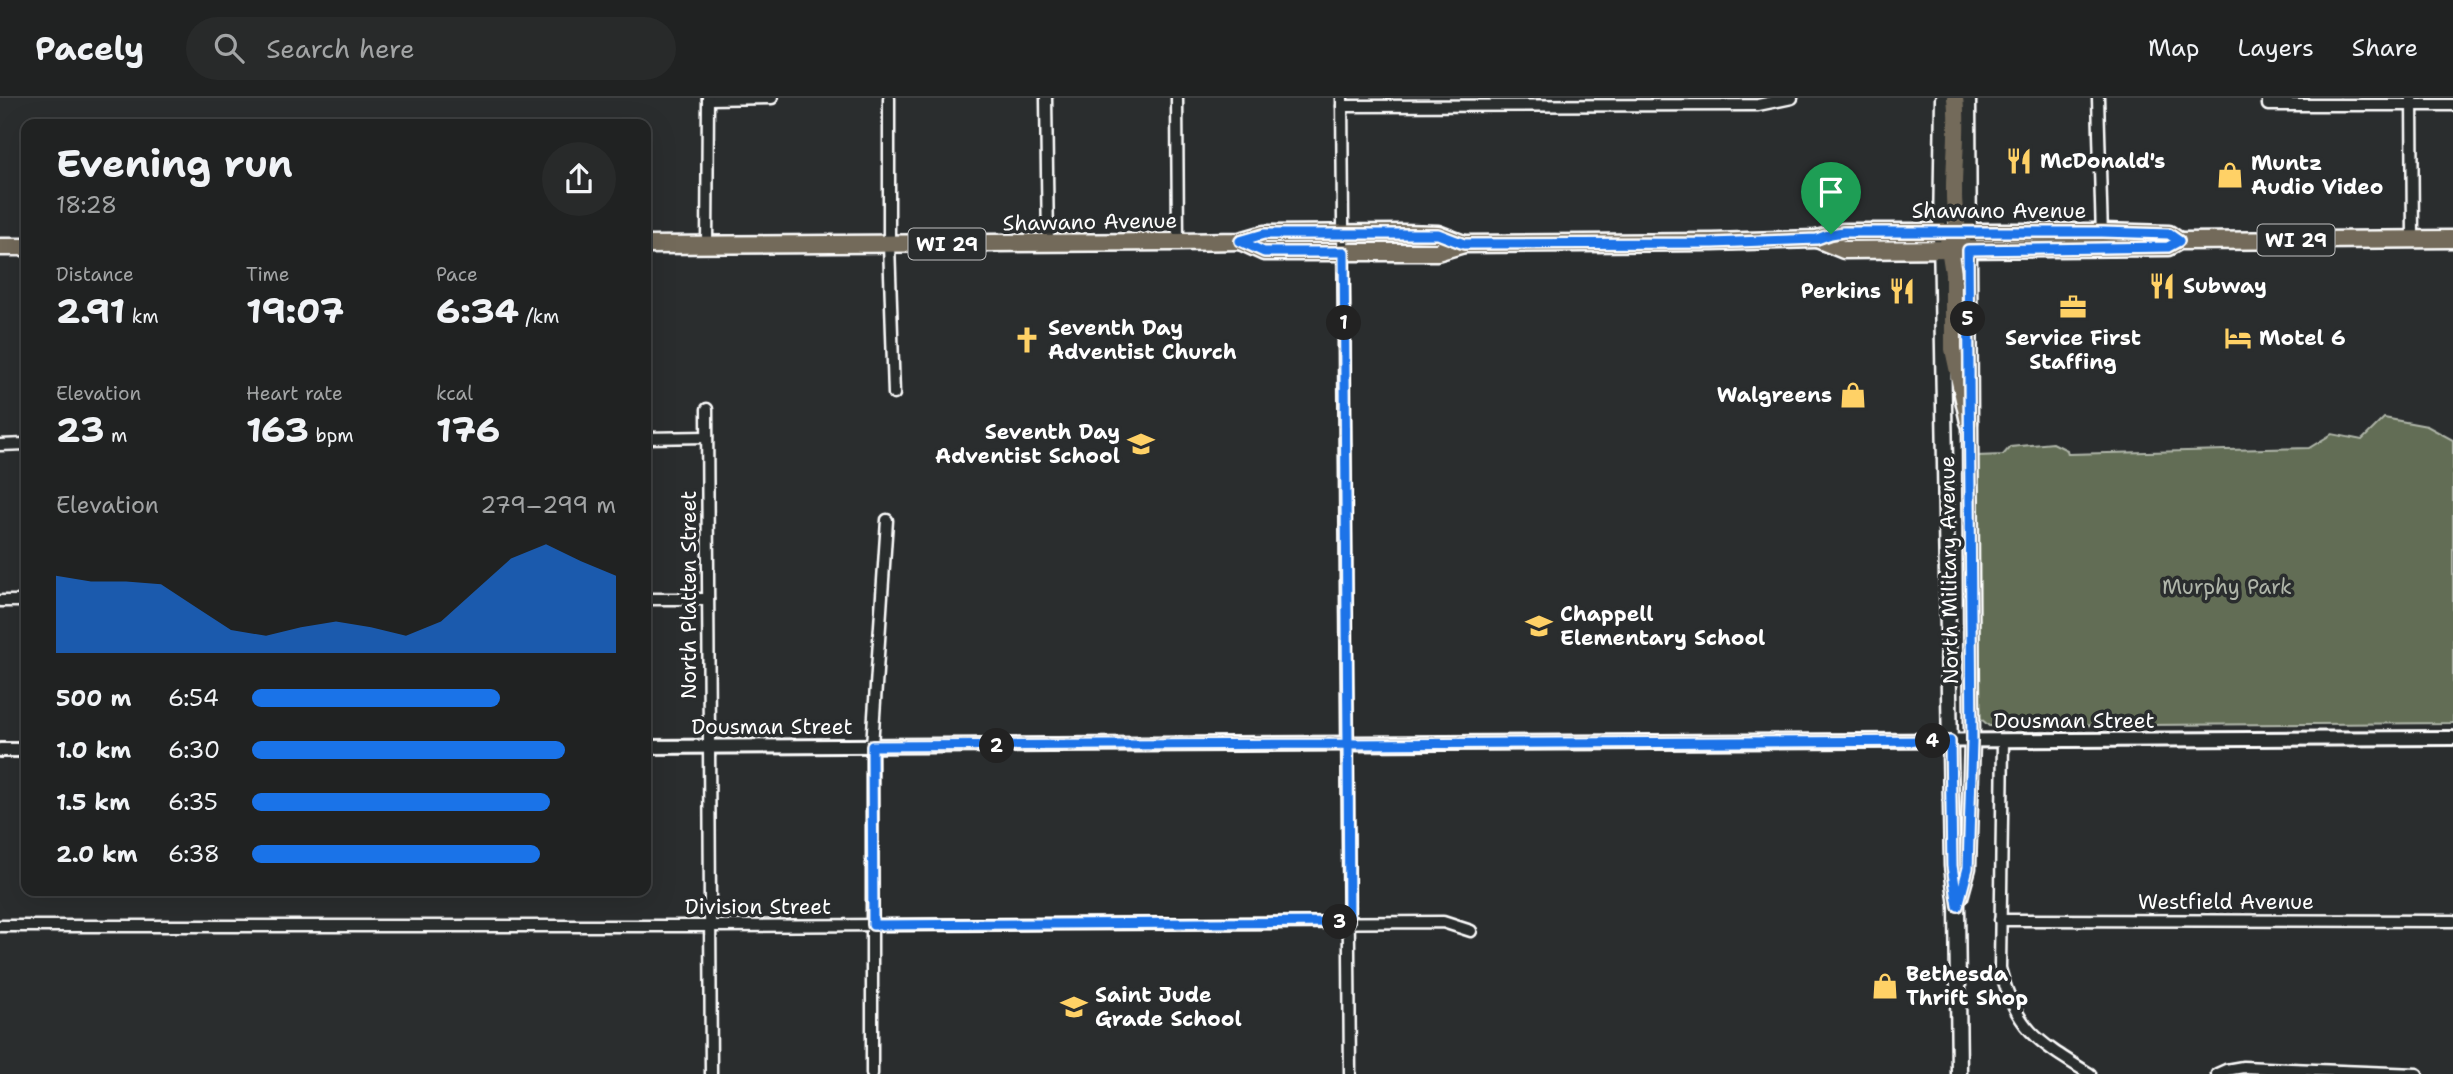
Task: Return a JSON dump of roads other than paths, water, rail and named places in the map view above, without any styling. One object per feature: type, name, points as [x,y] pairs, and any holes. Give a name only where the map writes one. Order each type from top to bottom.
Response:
[{"type":"main road","points":[[1943,98],[1956,232],[1968,250]]},
{"type":"main road","points":[[1955,98],[1956,232]]},
{"type":"main road","points":[[1956,232],[1968,98]]},
{"type":"main road","name":"Shawano Avenue","points":[[1240,241],[1264,252],[1437,252],[1464,244],[1713,243],[1817,239],[1843,232],[1956,232],[2102,240]]},
{"type":"main road","points":[[1956,232],[1946,238],[1946,251],[1954,286],[1954,349],[1969,422]]},
{"type":"main road","name":"Shawano Avenue","points":[[651,245],[1240,241],[1264,234],[1438,234],[1464,244]]},
{"type":"main road","name":"Shawano Avenue","points":[[1817,239],[1844,250],[1946,251],[2169,234],[2179,241],[2453,239]]},
{"type":"main road","points":[[0,247],[21,247]]},
{"type":"main road","name":"North Military Avenue","points":[[1958,906],[1968,868],[1972,741],[1968,250]]},
{"type":"main road","name":"North Military Avenue","points":[[1946,251],[1950,741],[1952,866],[1958,906],[1959,1074]]},
{"type":"street","points":[[707,245],[708,99],[772,98]]},
{"type":"street","points":[[890,98],[889,244],[894,394]]},
{"type":"street","points":[[1046,98],[1048,244]]},
{"type":"street","points":[[1178,98],[1178,242]]},
{"type":"street","points":[[1350,1074],[1342,102],[1758,105],[1792,98]]},
{"type":"street","points":[[2098,98],[2102,240]]},
{"type":"street","points":[[2268,102],[2412,102],[2453,105]]},
{"type":"street","points":[[2412,102],[2413,239]]},
{"type":"street","name":"North Platten Street","points":[[707,409],[711,1074]]},
{"type":"street","points":[[651,438],[707,437]]},
{"type":"street","points":[[0,444],[21,444]]},
{"type":"street","points":[[872,1074],[872,746],[887,520]]},
{"type":"street","points":[[651,599],[708,599]]},
{"type":"street","points":[[0,601],[21,601]]},
{"type":"street","name":"Dousman Street","points":[[651,747],[2453,738]]},
{"type":"street","points":[[2003,741],[2000,968],[2008,998],[2025,1027],[2052,1050],[2090,1074]]},
{"type":"street","points":[[0,750],[21,750]]},
{"type":"street","name":"Westfield Avenue","points":[[2000,920],[2453,921]]},
{"type":"street","name":"Division Street","points":[[0,926],[1443,922],[1471,931]]},
{"type":"street","points":[[2217,1074],[2243,1068],[2417,1074]]},
{"type":"place","name":"McDonald's","points":[[2019,161]]},
{"type":"place","name":"Muntz Audio Video","points":[[2230,175]]},
{"type":"place","name":"Subway","points":[[2162,286]]},
{"type":"place","name":"Perkins","points":[[1902,291]]},
{"type":"place","name":"Service First Staffing","points":[[2073,307]]},
{"type":"place","name":"Motel 6","points":[[2238,338]]},
{"type":"place","name":"Seventh Day Adventist Church","points":[[1027,340]]},
{"type":"place","name":"Walgreens","points":[[1853,395]]},
{"type":"place","name":"Seventh Day Adventist School","points":[[1141,444]]},
{"type":"place","name":"Chappell Elementary School","points":[[1539,626]]},
{"type":"place","name":"Bethesda Thrift Shop","points":[[1885,986]]},
{"type":"place","name":"Saint Jude Grade School","points":[[1074,1007]]},
{"type":"park label","name":"Murphy Park","points":[[2227,587]]}]
